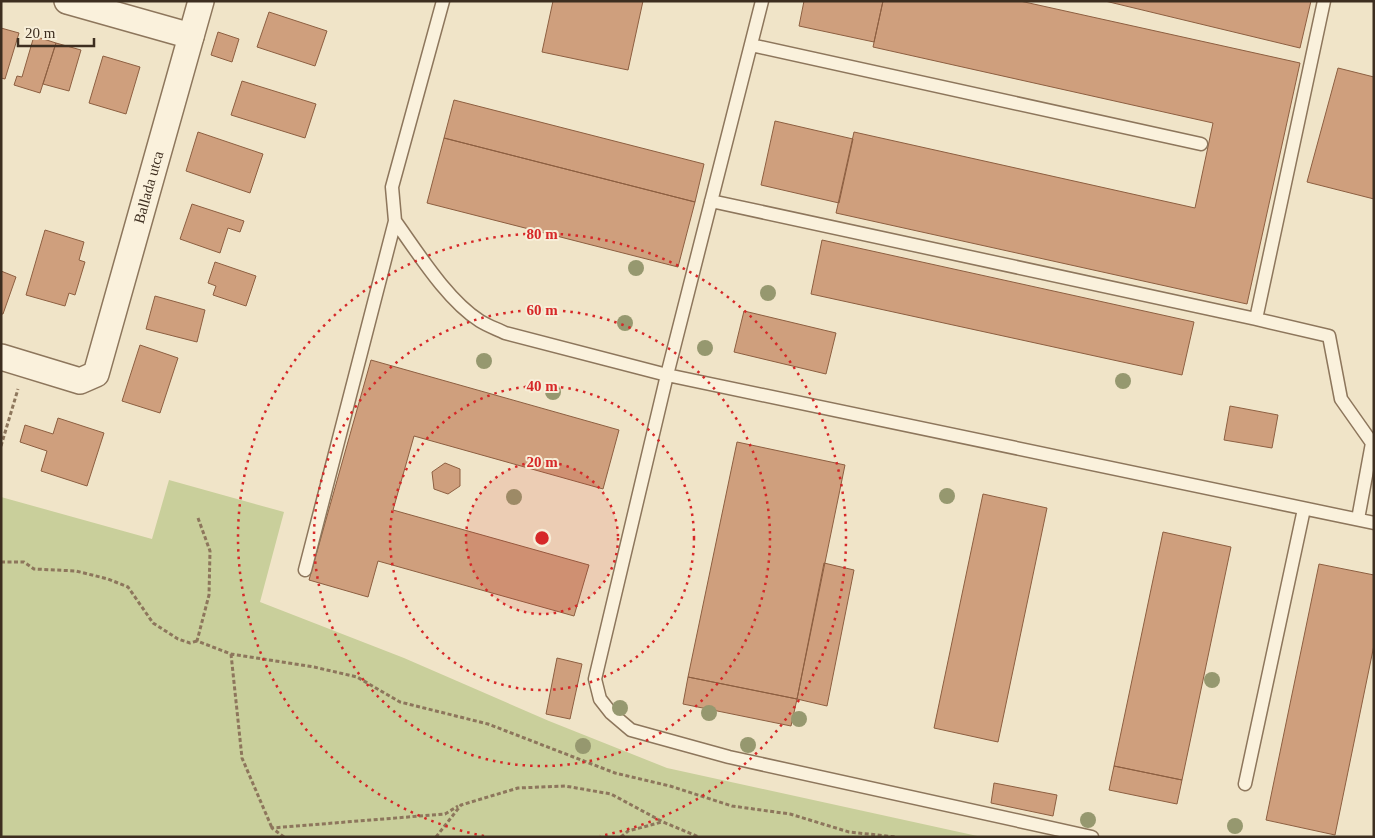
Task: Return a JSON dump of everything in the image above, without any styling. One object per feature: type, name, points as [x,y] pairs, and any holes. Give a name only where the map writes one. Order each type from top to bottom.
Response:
[{"type":"street","points":[[67,1],[191,36]]},
{"type":"street","name":"Ballada utca","points":[[26,364],[80,381],[96,374],[201,1]]},
{"type":"street","points":[[1,357],[26,364]]},
{"type":"lane","points":[[305,570],[395,221],[392,187],[443,1]]},
{"type":"lane","points":[[762,1],[667,374],[595,679],[600,699],[610,713],[631,730],[729,757],[1092,837]]},
{"type":"lane","points":[[1256,319],[1324,1]]},
{"type":"lane","points":[[751,45],[1201,144]]},
{"type":"lane","points":[[711,201],[1329,336],[1341,399],[1372,443],[1358,520]]},
{"type":"lane","points":[[395,221],[455,300],[480,321],[505,333],[667,374],[1374,523]]},
{"type":"lane","points":[[1245,784],[1304,509]]},
{"type":"path","points":[[1,446],[26,364]]},
{"type":"path","points":[[197,640],[209,595],[210,551],[198,518]]},
{"type":"path","points":[[1,562],[24,562],[34,569],[76,572],[121,584],[128,587],[153,623],[178,639],[190,643],[197,640],[231,654],[314,667],[357,677],[400,702],[488,724],[615,773],[670,786],[732,806],[790,814],[849,832],[896,837]]},
{"type":"path","points":[[231,654],[242,758],[272,828],[284,837]]},
{"type":"path","points":[[272,828],[445,814],[461,805],[518,788],[565,786],[611,794],[663,822],[699,837]]},
{"type":"path","points":[[436,837],[461,805]]},
{"type":"path","points":[[621,837],[628,831],[663,822]]},
{"type":"green space","points":[[169,480],[284,512],[260,602],[404,658],[549,721],[667,768],[982,837],[1,837],[1,497],[152,539]]},
{"type":"building","points":[[553,1],[643,1],[628,70],[542,52]]},
{"type":"building","points":[[804,1],[883,1],[874,42],[799,26]]},
{"type":"building","points":[[883,1],[1020,1],[1300,63],[1247,304],[836,213],[854,132],[1195,208],[1213,123],[873,47]]},
{"type":"building","points":[[1105,1],[1311,1],[1300,48]]},
{"type":"building","points":[[269,12],[327,31],[315,66],[257,47]]},
{"type":"building","points":[[1,28],[19,33],[5,79],[1,78]]},
{"type":"building","points":[[218,32],[239,39],[232,62],[211,55]]},
{"type":"building","points":[[34,36],[56,43],[40,93],[14,85],[17,76],[22,77]]},
{"type":"building","points":[[56,43],[81,50],[69,91],[43,84]]},
{"type":"building","points":[[103,56],[140,67],[126,114],[89,103]]},
{"type":"building","points":[[1338,68],[1374,77],[1374,199],[1307,182]]},
{"type":"building","points":[[242,81],[316,104],[305,138],[231,115]]},
{"type":"building","points":[[454,100],[704,164],[695,202],[444,138]]},
{"type":"building","points":[[775,121],[853,139],[839,203],[761,185]]},
{"type":"building","points":[[198,132],[263,154],[250,193],[186,171]]},
{"type":"building","points":[[444,138],[695,202],[678,267],[427,203]]},
{"type":"building","points":[[192,204],[244,221],[240,232],[228,228],[220,253],[180,239]]},
{"type":"building","points":[[45,230],[84,242],[79,260],[85,262],[75,295],[69,293],[65,306],[26,295]]},
{"type":"building","points":[[822,240],[1194,322],[1182,375],[811,294]]},
{"type":"building","points":[[215,262],[256,276],[246,306],[213,295],[216,286],[208,283]]},
{"type":"building","points":[[1,271],[16,277],[3,314],[1,314]]},
{"type":"building","points":[[155,296],[205,310],[197,342],[146,329]]},
{"type":"building","points":[[744,311],[836,333],[826,374],[734,352]]},
{"type":"building","points":[[140,345],[178,358],[160,413],[122,401]]},
{"type":"building","points":[[371,360],[619,430],[603,489],[414,436],[393,510],[589,565],[574,616],[378,561],[368,597],[309,580]]},
{"type":"building","points":[[1230,406],[1278,415],[1272,448],[1224,440]]},
{"type":"building","points":[[58,418],[104,433],[87,486],[41,471],[47,451],[20,442],[25,425],[53,434]]},
{"type":"building","points":[[737,442],[845,465],[797,699],[688,677]]},
{"type":"building","points":[[445,463],[460,469],[460,486],[448,494],[434,489],[432,472]]},
{"type":"building","points":[[983,494],[1047,508],[998,742],[934,728]]},
{"type":"building","points":[[1163,532],[1231,547],[1182,780],[1114,766]]},
{"type":"building","points":[[824,563],[854,570],[827,706],[797,699]]},
{"type":"building","points":[[1319,564],[1374,575],[1374,645],[1335,835],[1266,820]]},
{"type":"building","points":[[557,658],[582,664],[570,719],[546,714]]},
{"type":"building","points":[[688,677],[797,699],[791,726],[683,704]]},
{"type":"building","points":[[1114,766],[1182,780],[1177,804],[1109,790]]},
{"type":"building","points":[[994,783],[1057,795],[1053,816],[991,803]]}]
